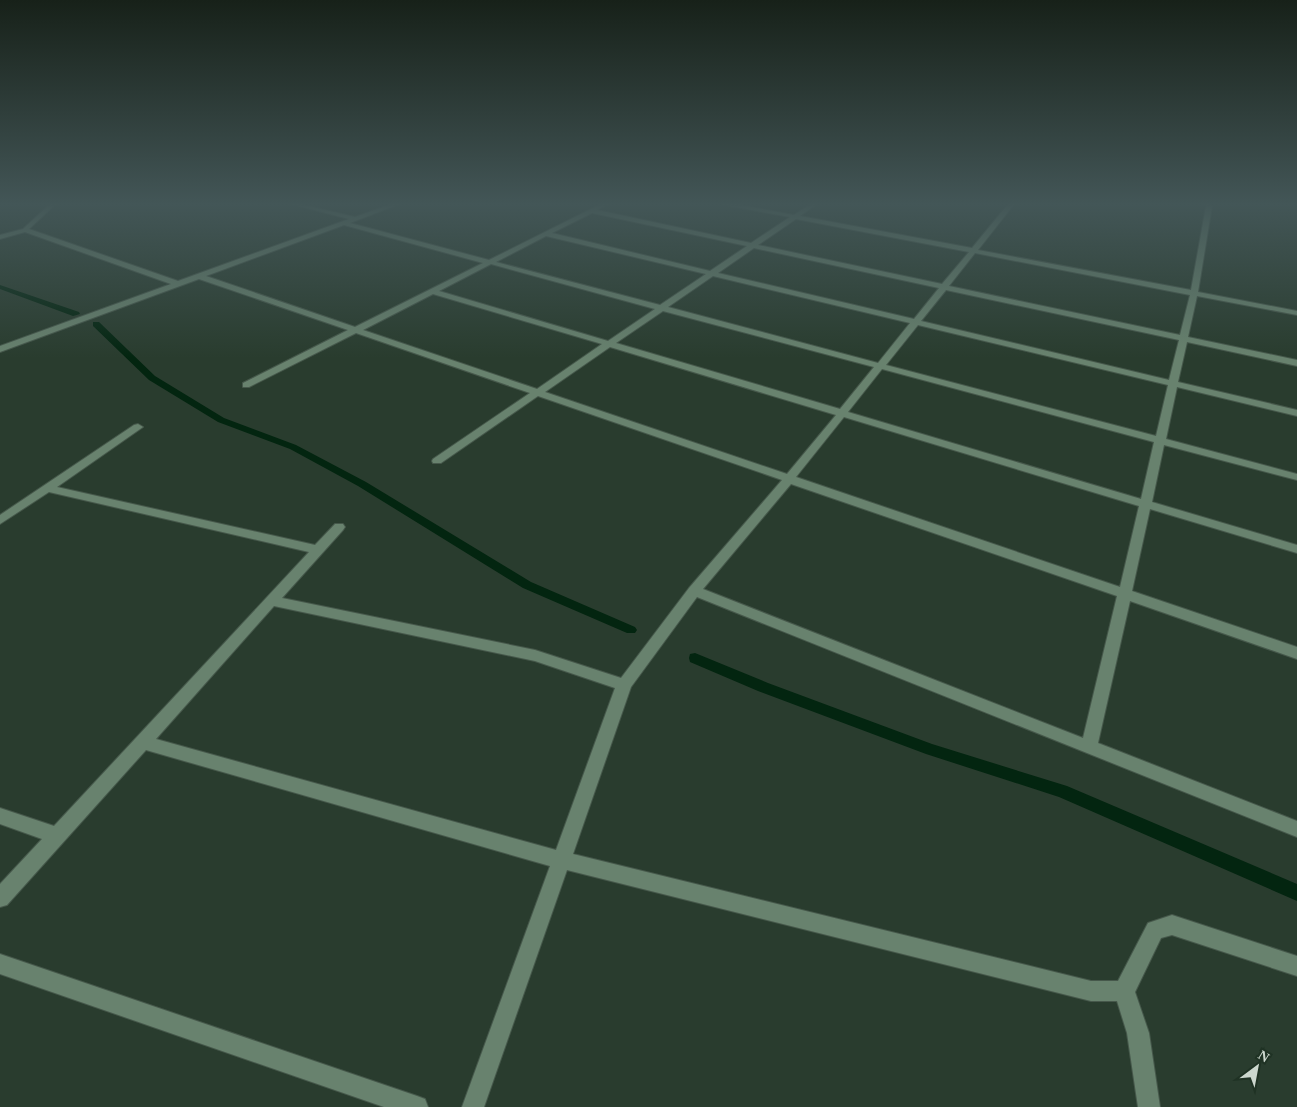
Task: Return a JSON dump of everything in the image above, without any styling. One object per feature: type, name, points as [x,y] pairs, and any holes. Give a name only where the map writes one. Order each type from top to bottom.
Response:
[{"type":"street","points":[[95,255],[178,284]]},
{"type":"street","points":[[0,349],[256,255]]},
{"type":"street","points":[[462,255],[1297,478]]},
{"type":"street","points":[[246,385],[505,255]]},
{"type":"street","points":[[634,255],[1297,412]]},
{"type":"street","points":[[437,461],[740,255]]},
{"type":"street","points":[[793,255],[1297,363]]},
{"type":"street","points":[[473,1107],[624,685],[694,591],[789,479],[969,255]]},
{"type":"street","points":[[997,255],[1297,313]]},
{"type":"street","points":[[1089,748],[1184,338],[1201,255]]},
{"type":"street","points":[[198,276],[1297,653]]},
{"type":"street","points":[[432,291],[1297,549]]},
{"type":"street","points":[[0,520],[138,427]]},
{"type":"street","points":[[47,488],[318,550]]},
{"type":"street","points":[[0,898],[339,527]]},
{"type":"street","points":[[694,591],[1297,829]]},
{"type":"street","points":[[271,601],[534,656],[624,685]]},
{"type":"street","points":[[143,742],[561,860],[1091,991],[1124,991]]},
{"type":"street","points":[[0,816],[57,836]]},
{"type":"street","points":[[1149,1107],[1138,1033],[1124,991],[1156,930],[1172,924],[1297,966]]},
{"type":"street","points":[[0,964],[418,1107]]},
{"type":"waterway","points":[[0,287],[76,314]]},
{"type":"waterway","points":[[96,324],[152,378],[221,420],[293,447],[362,484],[527,585],[631,630]]},
{"type":"waterway","points":[[695,658],[763,687],[931,750],[1062,791],[1297,893]]}]
